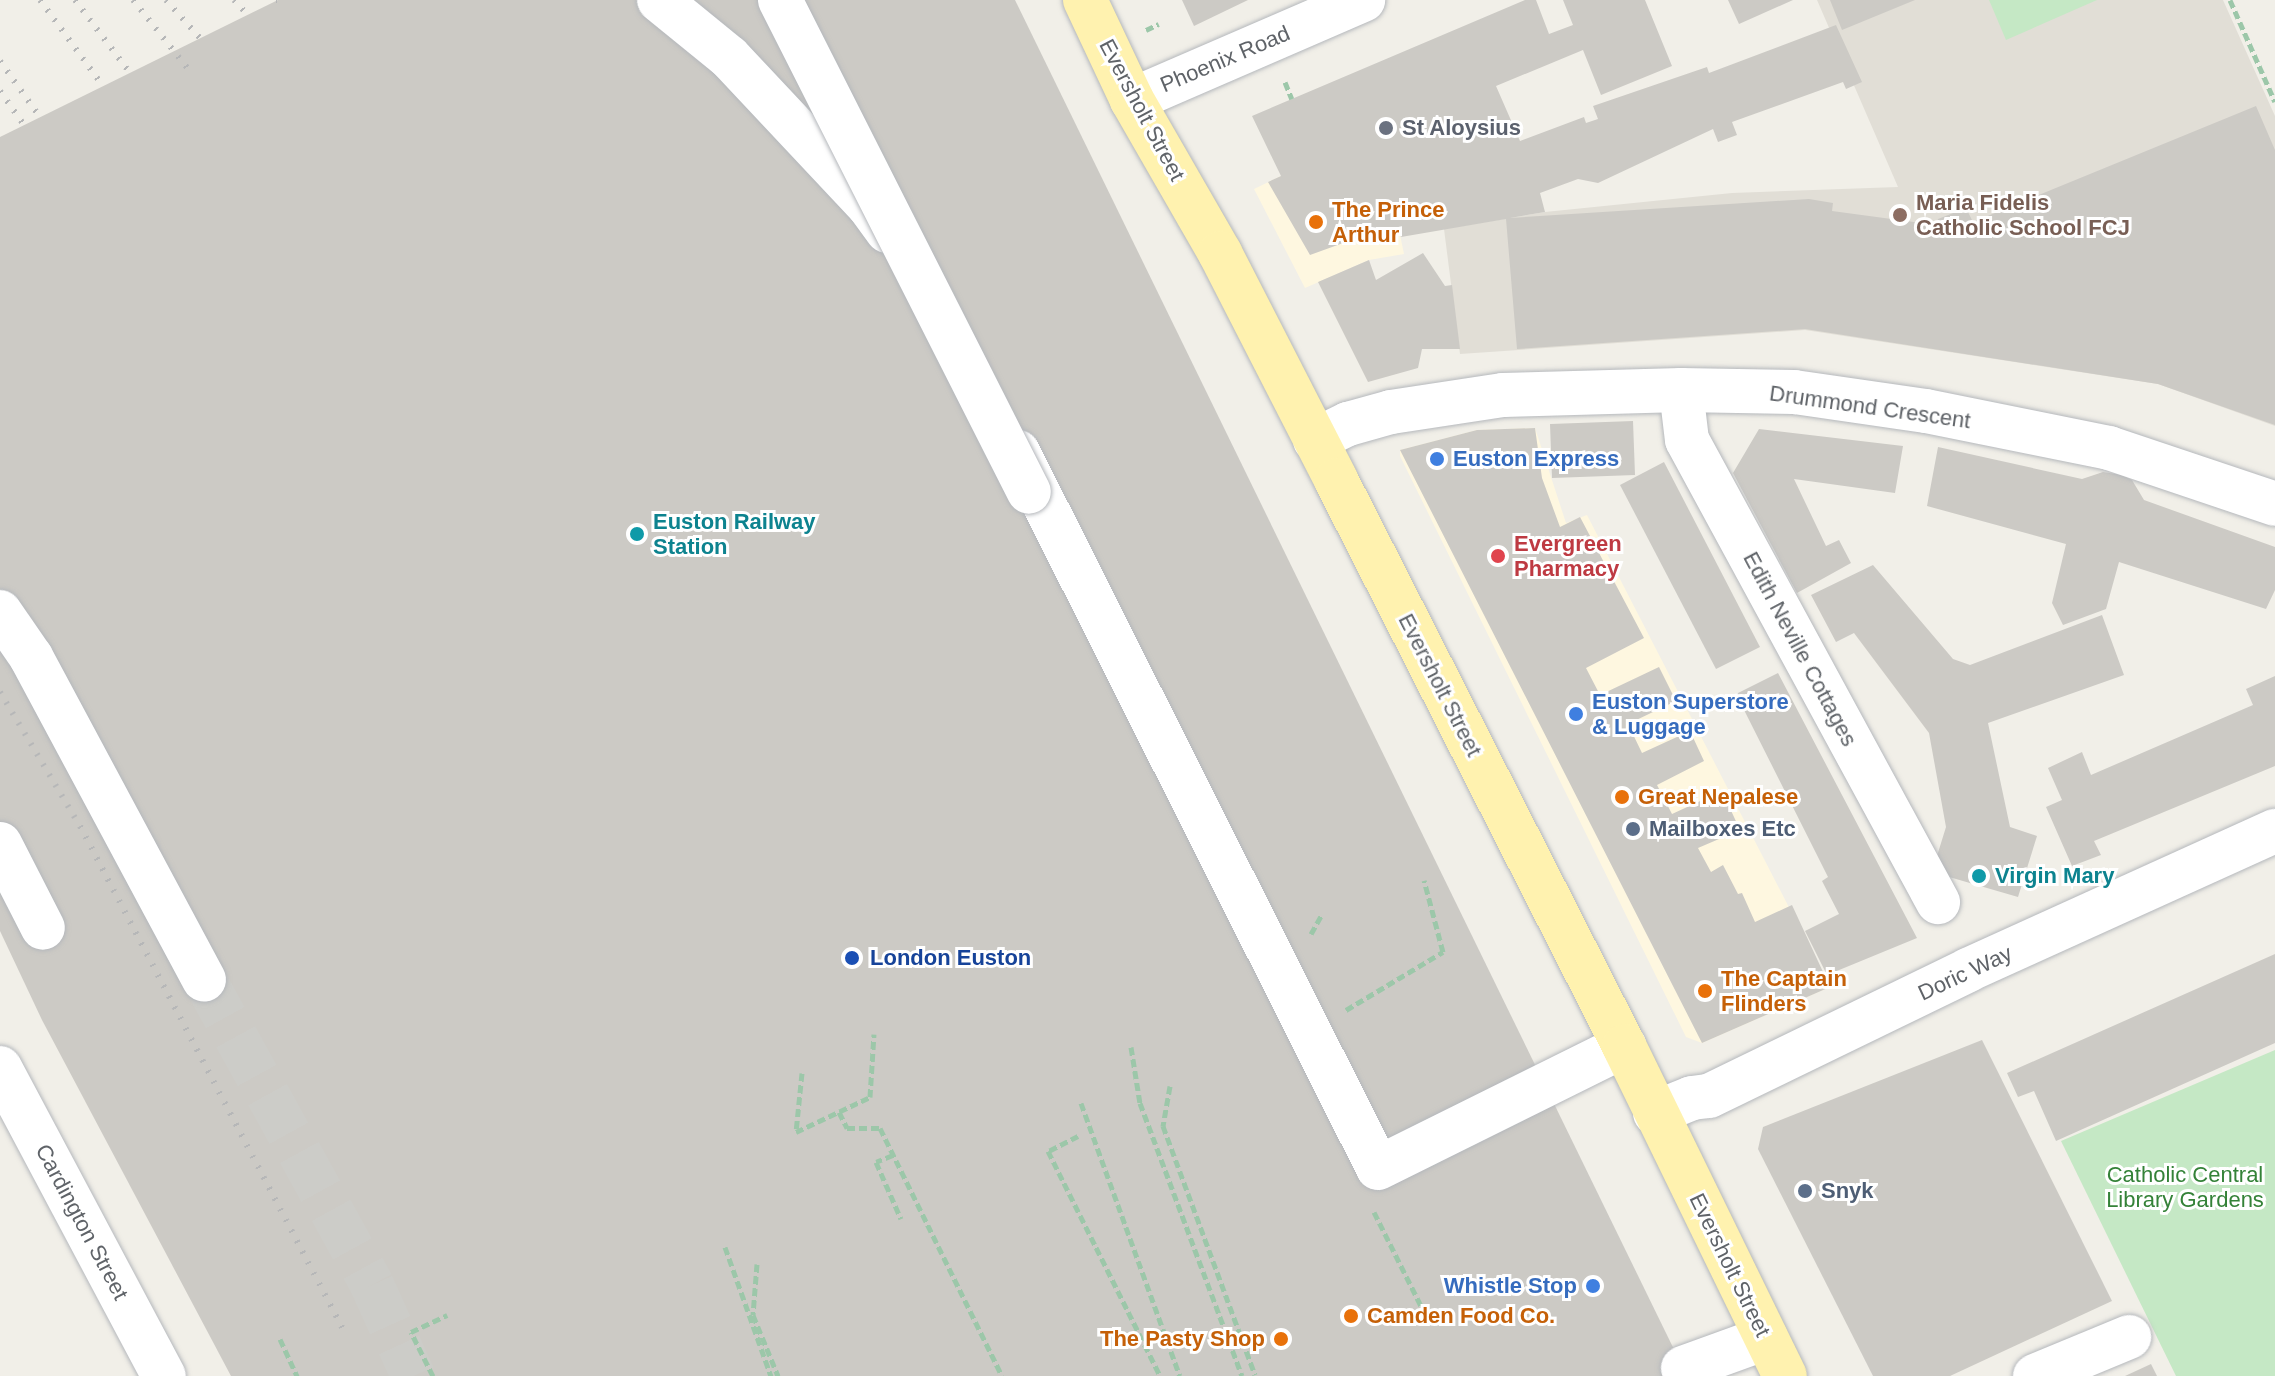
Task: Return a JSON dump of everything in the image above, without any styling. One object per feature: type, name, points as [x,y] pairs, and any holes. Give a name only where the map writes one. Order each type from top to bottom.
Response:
[{"type":"main road","name":"Eversholt Street","points":[[1085,0],[1132,100],[1220,253],[1630,1059],[1785,1376]]},
{"type":"street","points":[[659,0],[729,57],[869,206],[934,297],[1035,483],[1378,1168],[1630,1059]]},
{"type":"street","points":[[780,0],[1029,492]]},
{"type":"street","name":"Phoenix Road","points":[[1132,100],[1314,10],[1363,0]]},
{"type":"street","name":"Drummond Crescent","points":[[1315,440],[1373,417],[1503,395],[1681,390],[1794,392],[1926,411],[2109,448],[2275,504]]},
{"type":"street","name":"Edith Neville Cottages","points":[[1681,390],[1687,440],[1938,902]]},
{"type":"street","points":[[0,612],[31,657],[204,979]]},
{"type":"street","name":"Doric Way","points":[[1655,1113],[1692,1098],[1709,1096],[1968,970],[2275,831]]},
{"type":"street","points":[[0,844],[43,928]]},
{"type":"street","name":"Cardington Street","points":[[0,1068],[164,1376]]},
{"type":"street","points":[[2035,1376],[2129,1337]]},
{"type":"street","points":[[1683,1368],[1766,1338]]},
{"type":"path","points":[[2230,0],[2275,102]]},
{"type":"path","points":[[1281,74],[1292,99]]},
{"type":"path","points":[[1338,1014],[1443,952],[1424,880]]},
{"type":"path","points":[[802,1073],[796,1132],[870,1097],[874,1034]]},
{"type":"path","points":[[1131,1047],[1140,1103],[1242,1376]]},
{"type":"path","points":[[1170,1086],[1163,1126],[1255,1375]]},
{"type":"path","points":[[1081,1103],[1180,1376]]},
{"type":"path","points":[[839,1112],[847,1128],[880,1128],[1002,1376]]},
{"type":"path","points":[[1078,1136],[1048,1151],[1160,1376]]},
{"type":"path","points":[[893,1155],[876,1162],[901,1219]]},
{"type":"path","points":[[725,1247],[771,1376]]},
{"type":"path","points":[[757,1264],[753,1315],[778,1376]]},
{"type":"path","points":[[433,1376],[411,1332],[447,1315]]},
{"type":"path","points":[[280,1339],[297,1376]]},
{"type":"shaded area","name":"Maria Fidelis Catholic School FCJ","points":[[1817,0],[2223,0],[2275,116],[2275,426],[2158,384],[1805,330],[1460,354],[1444,229],[1545,212],[1732,193],[1898,187]]},
{"type":"shaded area","points":[[1303,165],[1399,230],[1404,254],[1369,260],[1305,288],[1254,189]]},
{"type":"shaded area","points":[[1535,428],[1566,523],[1587,515],[1830,987],[1702,1043],[1686,1037],[1400,456],[1400,450],[1477,430]]},
{"type":"green space","points":[[1989,0],[2097,0],[2006,40]]},
{"type":"green space","name":"Catholic Central Library Gardens","points":[[2275,1050],[2275,1376],[2176,1376],[2061,1141]]},
{"type":"building","name":"Euston Railway Station","points":[[278,0],[1015,0],[1687,1376],[231,1376],[42,1020],[0,931],[0,137]]},
{"type":"building","points":[[1182,0],[1248,0],[1194,26]]},
{"type":"building","name":"Maria Fidelis Catholic School FCJ","points":[[1525,0],[1536,0],[1549,34],[1573,25],[1563,0],[1645,0],[1672,66],[1601,95],[1583,50],[1496,86],[1520,141],[1584,117],[1586,123],[1598,119],[1593,106],[1707,67],[1709,73],[1836,25],[1862,82],[1846,89],[1843,82],[1732,122],[1737,135],[1718,142],[1713,129],[1598,183],[1578,179],[1540,193],[1545,212],[1510,218],[1809,199],[1833,203],[1832,211],[1936,225],[1938,219],[1966,208],[1973,222],[2256,106],[2275,150],[2275,425],[2158,384],[1805,329],[1517,349],[1506,219],[1401,237],[1399,230],[1368,234],[1310,255],[1268,182],[1281,176],[1252,116]]},
{"type":"building","points":[[1728,0],[1793,0],[1739,24]]},
{"type":"building","points":[[1830,0],[1915,0],[1842,30]]},
{"type":"building","points":[[1423,253],[1445,286],[1452,285],[1460,349],[1422,349],[1418,368],[1368,382],[1318,282],[1369,260],[1376,280]]},
{"type":"building","points":[[1633,421],[1635,475],[1552,478],[1550,424]]},
{"type":"building","points":[[1535,428],[1542,478],[1560,527],[1580,517],[1644,638],[1586,668],[1600,695],[1659,667],[1676,701],[1628,724],[1642,753],[1690,731],[1704,761],[1657,785],[1672,814],[1722,791],[1740,830],[1698,848],[1711,872],[1723,865],[1738,894],[1742,893],[1755,922],[1792,905],[1830,987],[1702,1043],[1400,450],[1477,430]]},
{"type":"building","points":[[1759,429],[1903,446],[1895,493],[1794,479],[1826,546],[1839,540],[1851,563],[1797,593],[1733,473]]},
{"type":"building","points":[[1938,447],[2082,479],[2103,472],[2122,475],[2132,480],[2144,500],[2275,547],[2275,590],[2266,609],[2119,562],[2106,609],[2063,625],[2052,603],[2066,544],[1927,506]]},
{"type":"building","points":[[1664,462],[1760,647],[1716,669],[1620,485]]},
{"type":"building","points":[[1873,565],[1953,659],[1970,665],[2102,615],[2124,675],[1988,723],[2010,827],[2037,836],[2018,897],[1932,872],[1946,827],[1929,733],[1854,633],[1836,642],[1811,595]]},
{"type":"building","points":[[1778,673],[1917,938],[1827,975],[1805,931],[1839,914],[1822,881],[1828,877],[1736,694]]},
{"type":"building","points":[[2275,676],[2275,766],[2094,841],[2101,855],[2072,866],[2046,807],[2062,800],[2048,768],[2082,752],[2091,775],[2253,705],[2246,689]]},
{"type":"building","points":[[2275,954],[2275,1043],[2056,1141],[2034,1091],[2018,1097],[2007,1073]]},
{"type":"building","points":[[1982,1040],[2112,1301],[1950,1376],[1873,1376],[1758,1149],[1763,1127]]},
{"type":"building","points":[[2151,1364],[2157,1376],[2125,1376]]},
{"type":"tunnel","points":[[204,979],[372,1285],[413,1376]]},
{"type":"railway","points":[[40,0],[103,86]]},
{"type":"railway","points":[[75,0],[130,73]]},
{"type":"railway","points":[[133,0],[192,74]]},
{"type":"railway","points":[[166,0],[200,38]]},
{"type":"railway","points":[[234,0],[248,15]]},
{"type":"railway","points":[[0,61],[40,117]]},
{"type":"railway","points":[[0,91],[24,125]]},
{"type":"railway","points":[[0,692],[80,826],[343,1329]]},
{"type":"place","name":"St Aloysius","points":[[1386,128]]},
{"type":"place","name":"Maria Fidelis Catholic School FCJ","points":[[1900,215]]},
{"type":"place","name":"The Prince Arthur","points":[[1316,222]]},
{"type":"place","name":"Euston Express","points":[[1437,459]]},
{"type":"place","name":"Euston Railway Station","points":[[637,534]]},
{"type":"place","name":"Evergreen Pharmacy","points":[[1498,556]]},
{"type":"place","name":"Euston Superstore & Luggage","points":[[1576,714]]},
{"type":"place","name":"Great Nepalese","points":[[1622,797]]},
{"type":"place","name":"Mailboxes Etc","points":[[1633,829]]},
{"type":"place","name":"Virgin Mary","points":[[1979,876]]},
{"type":"place","name":"London Euston","points":[[852,958]]},
{"type":"place","name":"The Captain Flinders","points":[[1705,991]]},
{"type":"place","name":"Snyk","points":[[1805,1191]]},
{"type":"place","name":"Whistle Stop","points":[[1593,1286]]},
{"type":"place","name":"Camden Food Co.","points":[[1351,1316]]},
{"type":"place","name":"The Pasty Shop","points":[[1281,1339]]}]
